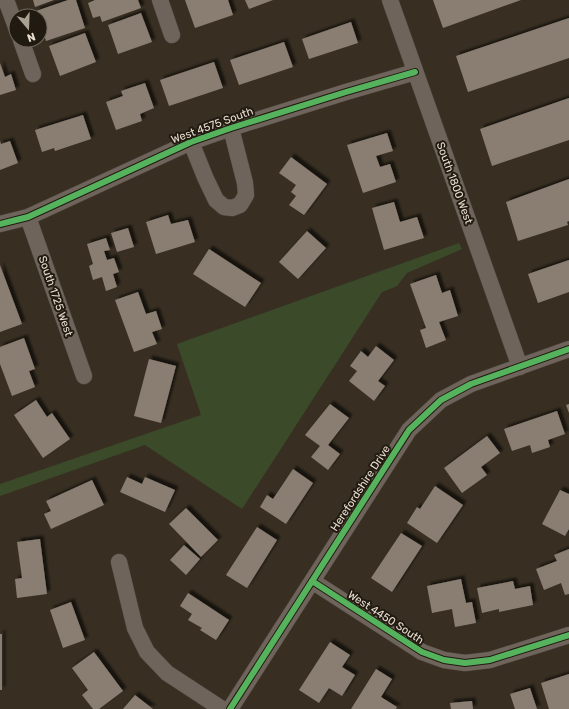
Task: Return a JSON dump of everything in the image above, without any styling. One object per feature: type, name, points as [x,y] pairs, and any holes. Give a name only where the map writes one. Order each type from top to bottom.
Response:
[{"type":"street","points":[[160,0],[172,35]]},
{"type":"street","name":"South 1800 West","points":[[390,0],[520,366]]},
{"type":"street","points":[[24,48],[33,74]]},
{"type":"street","name":"West 4575 South","points":[[0,224],[28,217],[191,142],[346,92],[415,72]]},
{"type":"street","points":[[191,142],[216,200],[224,207],[232,208],[240,205],[246,195],[245,183],[231,128]]},
{"type":"street","name":"South 1725 West","points":[[28,217],[84,376]]},
{"type":"street","name":"Herefordshire Drive","points":[[230,709],[409,430],[441,400],[471,384],[569,349]]},
{"type":"street","points":[[119,562],[135,628],[147,652],[167,673],[222,709]]},
{"type":"street","name":"West 4450 South","points":[[312,581],[422,652],[444,660],[465,663],[490,660],[569,635]]},
{"type":"green space","points":[[459,243],[462,249],[407,273],[397,286],[382,292],[242,509],[145,445],[0,496],[0,484],[201,415],[177,344]]},
{"type":"building","points":[[33,0],[54,0],[35,7]]},
{"type":"building","points":[[68,0],[76,0],[85,28],[48,40],[48,8],[45,8]]},
{"type":"building","points":[[95,0],[138,0],[141,8],[102,22],[100,16],[93,18],[88,3]]},
{"type":"building","points":[[185,0],[228,0],[233,15],[195,28]]},
{"type":"building","points":[[245,0],[273,0],[249,9]]},
{"type":"building","points":[[433,0],[521,0],[443,28]]},
{"type":"building","points":[[141,13],[152,42],[118,54],[108,25]]},
{"type":"building","points":[[569,18],[569,58],[468,92],[456,56]]},
{"type":"building","points":[[351,22],[358,43],[309,59],[302,39]]},
{"type":"building","points":[[85,33],[96,62],[60,76],[49,46]]},
{"type":"building","points":[[284,42],[293,67],[239,85],[230,60]]},
{"type":"building","points":[[214,62],[223,88],[169,106],[160,80]]},
{"type":"building","points":[[0,63],[5,77],[11,74],[16,90],[0,95]]},
{"type":"building","points":[[145,83],[154,108],[140,114],[142,121],[116,130],[106,102],[123,96],[121,91]]},
{"type":"building","points":[[569,98],[569,140],[492,166],[480,129]]},
{"type":"building","points":[[83,115],[91,139],[55,151],[54,148],[42,152],[35,130]]},
{"type":"building","points":[[387,133],[393,151],[376,156],[380,167],[390,164],[396,182],[363,193],[347,145]]},
{"type":"building","points":[[0,141],[1,144],[10,141],[18,163],[0,170]]},
{"type":"building","points":[[291,157],[327,184],[304,215],[289,205],[296,196],[291,192],[296,185],[279,173]]},
{"type":"building","points":[[569,179],[568,225],[518,241],[506,202]]},
{"type":"building","points":[[394,202],[400,222],[417,217],[424,238],[384,250],[372,208]]},
{"type":"building","points":[[168,215],[171,224],[188,220],[195,242],[156,254],[146,222]]},
{"type":"building","points":[[128,228],[134,247],[117,252],[111,233]]},
{"type":"building","points":[[307,231],[326,248],[298,279],[279,262]]},
{"type":"building","points":[[106,238],[110,250],[104,251],[107,260],[114,258],[119,272],[113,274],[117,287],[106,291],[102,277],[93,280],[89,266],[93,264],[87,244]]},
{"type":"building","points":[[209,249],[261,283],[245,307],[193,274]]},
{"type":"building","points":[[569,260],[569,292],[538,303],[528,274]]},
{"type":"building","points":[[0,265],[22,324],[0,332]]},
{"type":"building","points":[[436,275],[442,293],[450,290],[458,316],[439,322],[446,340],[426,348],[420,330],[426,328],[410,284]]},
{"type":"building","points":[[138,292],[146,314],[156,311],[162,329],[152,332],[157,344],[134,352],[115,300]]},
{"type":"building","points":[[24,338],[35,369],[29,371],[35,387],[12,396],[0,364],[0,347]]},
{"type":"building","points":[[376,346],[394,360],[378,381],[385,386],[374,401],[349,381],[357,371],[350,366],[361,351],[368,357]]},
{"type":"building","points":[[149,359],[176,366],[161,423],[134,416]]},
{"type":"building","points":[[36,400],[47,417],[52,413],[70,439],[43,458],[14,415]]},
{"type":"building","points":[[330,404],[349,418],[328,445],[340,454],[328,470],[311,457],[320,446],[305,435]]},
{"type":"building","points":[[569,404],[569,413],[566,405]]},
{"type":"building","points":[[557,411],[565,434],[548,440],[550,447],[532,453],[530,445],[512,451],[504,429]]},
{"type":"building","points":[[487,436],[500,453],[481,467],[487,475],[462,493],[444,468]]},
{"type":"building","points":[[293,469],[313,483],[286,524],[260,507],[267,495],[273,499]]},
{"type":"building","points":[[127,477],[142,484],[145,477],[175,490],[165,512],[120,492]]},
{"type":"building","points":[[92,480],[104,505],[51,529],[44,514],[51,511],[46,501]]},
{"type":"building","points":[[435,486],[463,505],[437,543],[407,523],[417,507],[420,509]]},
{"type":"building","points":[[560,490],[569,494],[569,529],[565,536],[542,524]]},
{"type":"building","points":[[186,508],[218,540],[201,557],[169,524]]},
{"type":"building","points":[[257,527],[277,540],[247,588],[226,575]]},
{"type":"building","points":[[401,533],[422,546],[392,592],[371,578]]},
{"type":"building","points":[[40,539],[47,594],[17,598],[15,579],[22,578],[17,542]]},
{"type":"building","points":[[184,545],[200,559],[186,575],[170,560]]},
{"type":"building","points":[[569,549],[569,594],[565,595],[561,583],[544,590],[536,569],[557,561],[554,555]]},
{"type":"building","points":[[461,579],[466,603],[472,602],[476,623],[455,627],[452,609],[432,613],[427,586]]},
{"type":"building","points":[[513,581],[515,589],[530,586],[533,605],[499,612],[499,609],[482,613],[477,588]]},
{"type":"building","points":[[188,593],[229,620],[216,640],[200,630],[202,628],[188,620],[192,614],[180,606]]},
{"type":"building","points":[[71,602],[85,640],[63,648],[50,610]]},
{"type":"building","points":[[0,634],[2,634],[2,690],[0,690]]},
{"type":"building","points":[[330,642],[350,655],[342,667],[355,675],[342,696],[329,688],[319,703],[299,690]]},
{"type":"building","points":[[94,652],[123,691],[99,709],[93,709],[82,695],[88,690],[72,668]]},
{"type":"building","points":[[376,669],[392,679],[381,697],[397,707],[396,709],[351,709]]},
{"type":"building","points":[[569,674],[569,709],[549,709],[541,683]]},
{"type":"building","points":[[530,688],[537,709],[515,709],[510,694]]},
{"type":"building","points":[[135,695],[153,709],[123,709]]},
{"type":"building","points":[[472,701],[473,709],[451,709],[450,703]]},
{"type":"cycle path","points":[[0,224],[28,217],[191,142],[346,92],[415,72]]},
{"type":"cycle path","points":[[230,709],[409,430],[441,400],[471,384],[569,349]]},
{"type":"cycle path","points":[[312,581],[422,652],[444,660],[465,663],[490,660],[569,635]]}]
